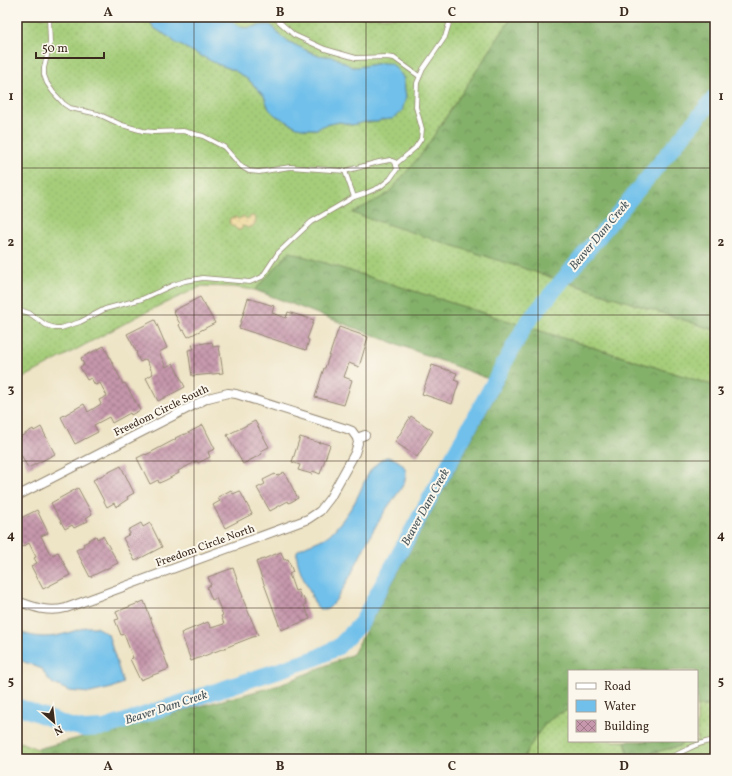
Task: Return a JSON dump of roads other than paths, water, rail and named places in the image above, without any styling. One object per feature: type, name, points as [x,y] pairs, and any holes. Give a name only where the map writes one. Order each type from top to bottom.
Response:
[{"type":"street","name":"Freedom Circle South","points":[[17,496],[218,394],[236,394],[347,429],[361,436]]},
{"type":"street","name":"Freedom Circle North","points":[[17,601],[43,610],[60,610],[308,519],[320,512],[330,498],[355,453],[361,436]]},
{"type":"lane","points":[[49,17],[50,43],[44,68],[44,75],[50,87],[61,101],[70,108],[98,114],[122,125],[143,131],[188,132],[204,136],[224,147],[242,167],[249,171],[259,172],[290,168],[345,171],[385,161],[393,161],[396,164]]},
{"type":"lane","points":[[274,17],[294,35],[324,49],[356,58],[394,58],[420,76]]},
{"type":"lane","points":[[17,309],[29,313],[46,325],[55,328],[62,328],[80,322],[105,309],[142,298],[185,281],[203,278],[250,282],[262,278],[272,260],[278,253],[310,222],[354,196],[373,190],[385,183],[396,171],[396,164],[414,148],[422,134],[416,107],[417,83],[442,42],[450,17]]},
{"type":"lane","points":[[345,171],[354,196]]},
{"type":"lane","points":[[666,759],[697,744],[715,740]]},
{"type":"water","points":[[147,17],[228,17],[234,23],[243,28],[270,25],[280,36],[289,42],[316,55],[334,57],[352,67],[381,63],[393,65],[403,77],[406,97],[402,111],[392,119],[377,122],[365,122],[352,125],[340,122],[325,125],[317,129],[297,127],[275,115],[269,109],[264,96],[250,81],[234,70],[217,64],[174,42],[172,39],[154,28]]},
{"type":"water","points":[[386,457],[396,460],[402,464],[406,473],[404,482],[374,529],[348,580],[335,601],[329,608],[324,610],[318,608],[301,572],[297,561],[297,551],[324,538],[335,529],[353,505],[369,472]]},
{"type":"water","points":[[86,627],[96,627],[108,634],[123,683],[112,688],[90,693],[69,691],[52,683],[42,669],[17,659],[17,631],[44,637],[60,635]]},
{"type":"waterway","name":"Beaver Dam Creek","points":[[17,706],[67,725],[85,729],[104,728],[316,658],[338,647],[361,623],[526,324],[715,97]]}]
